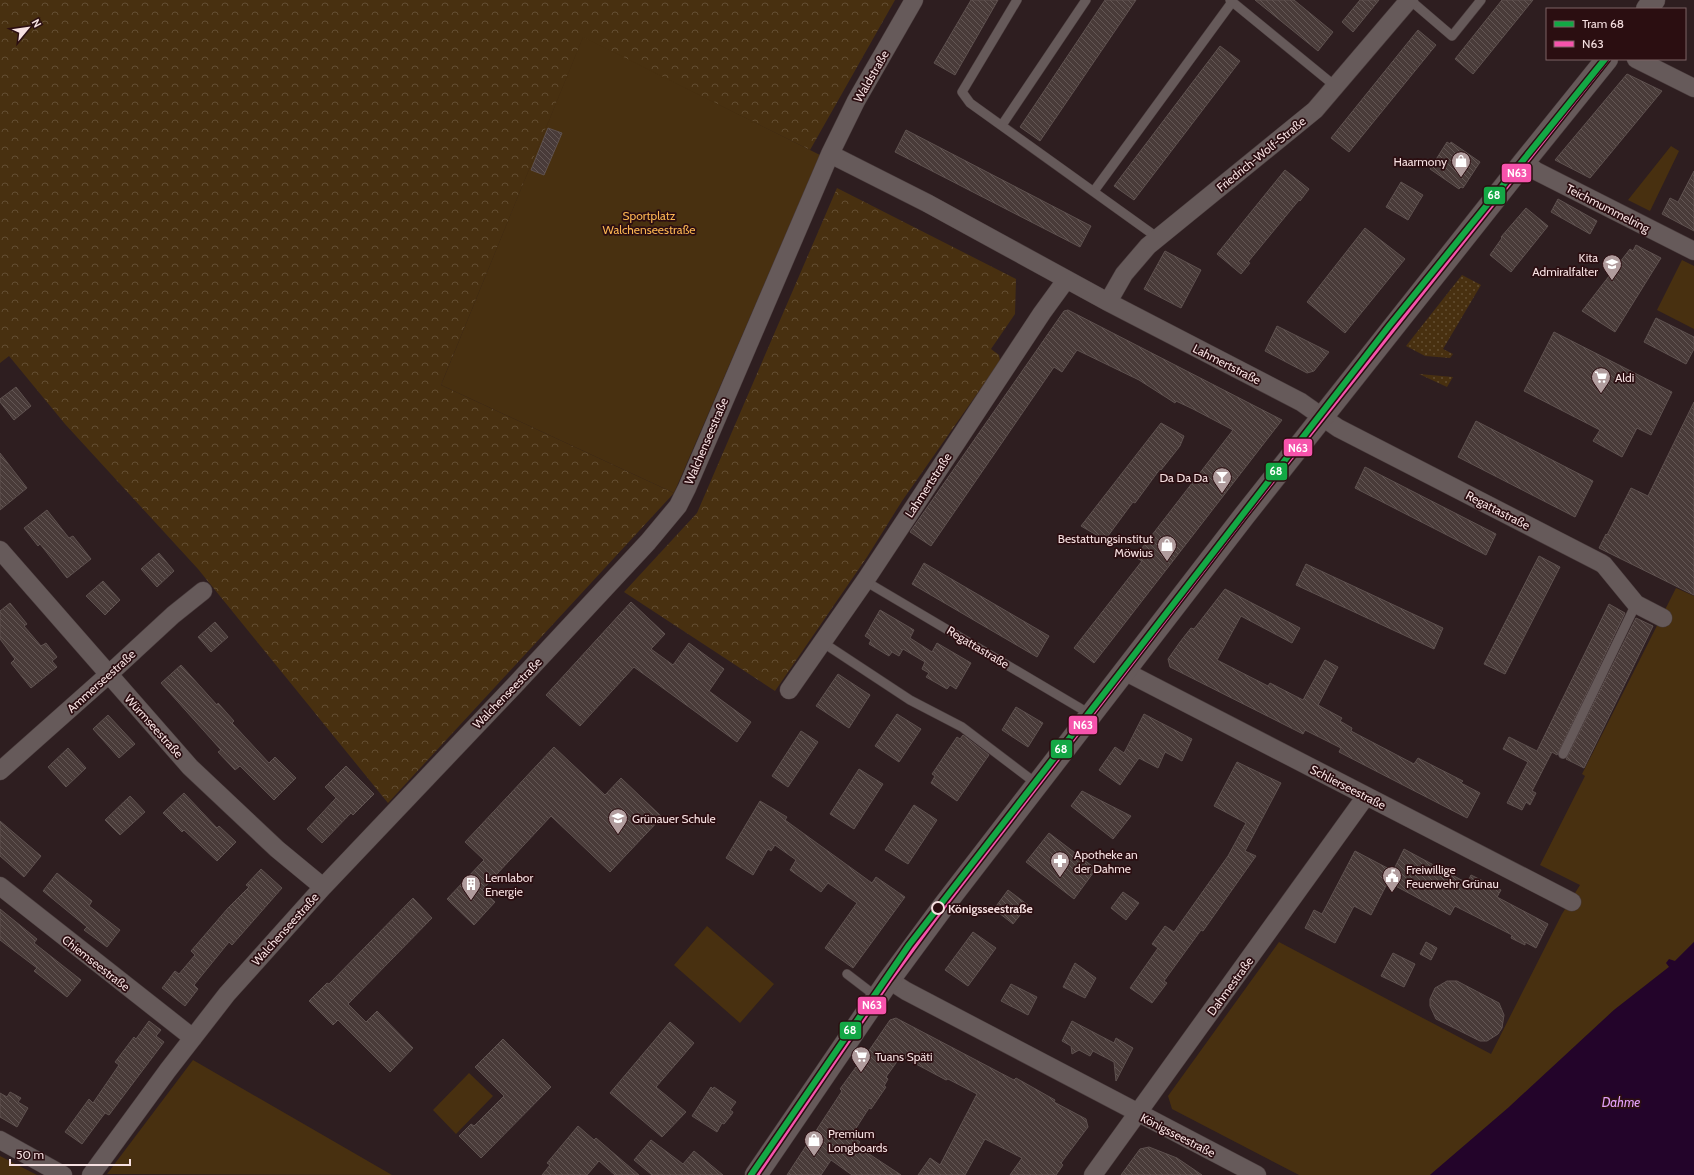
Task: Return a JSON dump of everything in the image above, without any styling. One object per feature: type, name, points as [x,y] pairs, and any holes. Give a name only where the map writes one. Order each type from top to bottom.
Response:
[{"type":"main road","points":[[1648,8],[1654,0]]},
{"type":"main road","points":[[756,1175],[883,988],[1090,714],[1322,417],[1524,162],[1607,60]]},
{"type":"street","name":"Waldstraße","points":[[830,154],[856,101],[914,0]]},
{"type":"street","name":"Friedrich-Wolf-Straße","points":[[1108,302],[1124,274],[1158,238],[1310,115],[1409,0]]},
{"type":"street","points":[[1638,60],[1694,88]]},
{"type":"street","name":"Lahmertstraße","points":[[830,154],[927,203],[1066,280],[1301,402],[1322,417]]},
{"type":"street","name":"Walchenseestraße","points":[[91,1175],[227,994],[323,887],[514,686],[648,542],[678,506],[830,154]]},
{"type":"street","name":"Teichmummelring","points":[[1524,162],[1536,171],[1694,252]]},
{"type":"street","name":"Lahmertstraße","points":[[789,690],[865,581],[1042,313],[1066,280]]},
{"type":"street","name":"Regattastraße","points":[[1322,417],[1338,428],[1604,565],[1636,604],[1663,618]]},
{"type":"street","name":"Würmseestraße","points":[[0,550],[190,767],[277,849],[323,887]]},
{"type":"street","name":"Ammerseestraße","points":[[0,771],[108,675],[173,614],[203,592]]},
{"type":"street","name":"Schlierseestraße","points":[[1124,671],[1572,902]]},
{"type":"street","name":"Dahmestraße","points":[[1092,1175],[1366,796]]},
{"type":"street","name":"Chiemseestraße","points":[[0,886],[194,1038]]},
{"type":"street","name":"Königsseestraße","points":[[883,988],[906,991],[1136,1113],[1257,1175]]},
{"type":"street","points":[[0,1140],[63,1175]]},
{"type":"lane","points":[[1016,0],[962,92],[970,103],[1158,238]]},
{"type":"lane","points":[[1002,125],[1086,0]]},
{"type":"lane","points":[[1409,0],[1452,36],[1481,0]]},
{"type":"lane","points":[[1094,191],[1231,1],[1335,86]]},
{"type":"lane","name":"Regattastraße","points":[[865,581],[1090,714]]},
{"type":"lane","points":[[1563,754],[1636,604]]},
{"type":"lane","points":[[822,642],[910,700],[962,727],[1037,784]]},
{"type":"lane","points":[[847,974],[883,988]]},
{"type":"green space","points":[[0,0],[895,0],[810,150],[583,38],[441,385],[674,493],[388,803],[198,569],[65,424],[9,356],[0,363]]},
{"type":"green space","name":"Sportplatz Walchenseestraße","points":[[583,37],[820,155],[674,493],[441,385]]},
{"type":"green space","points":[[1671,146],[1679,151],[1650,211],[1628,200]]},
{"type":"green space","points":[[837,188],[1016,279],[1015,314],[991,349],[999,355],[1000,361],[902,501],[867,557],[775,691],[624,592],[697,513]]},
{"type":"green space","points":[[1682,260],[1694,266],[1694,329],[1657,310]]},
{"type":"green space","points":[[1462,275],[1481,285],[1443,349],[1453,354],[1450,358],[1425,356],[1406,346]]},
{"type":"green space","points":[[1419,374],[1453,377],[1447,387]]},
{"type":"green space","points":[[1676,588],[1694,596],[1694,942],[1669,967],[1614,1010],[1508,1108],[1430,1175],[1299,1175],[1172,1109],[1168,1096],[1279,942],[1491,1054],[1562,914],[1580,885],[1540,865],[1585,776],[1582,774]]},
{"type":"green space","points":[[707,926],[774,984],[740,1023],[674,965]]},
{"type":"green space","points":[[193,1060],[392,1175],[107,1174]]},
{"type":"green space","points":[[469,1073],[493,1096],[456,1134],[433,1110]]},
{"type":"green space","points":[[0,1156],[37,1175],[0,1175]]},
{"type":"water","name":"Dahme","points":[[1694,942],[1694,1175],[1430,1175],[1508,1108],[1614,1010],[1669,967],[1666,963],[1669,959],[1675,961]]},
{"type":"building","points":[[971,0],[998,0],[955,75],[934,63]]},
{"type":"building","points":[[1105,0],[1136,0],[1040,141],[1020,127]]},
{"type":"building","points":[[1255,0],[1294,0],[1333,32],[1318,51]]},
{"type":"building","points":[[1360,0],[1379,0],[1353,32],[1342,22]]},
{"type":"building","points":[[1502,0],[1533,0],[1473,74],[1455,59]]},
{"type":"building","points":[[1418,30],[1436,45],[1349,152],[1331,138]]},
{"type":"building","points":[[1220,46],[1240,61],[1134,200],[1114,186]]},
{"type":"building","points":[[1627,74],[1662,91],[1590,178],[1555,160]]},
{"type":"building","points":[[548,128],[562,133],[544,175],[531,170]]},
{"type":"building","points":[[906,130],[1091,226],[1080,247],[895,152]]},
{"type":"building","points":[[1447,142],[1450,144],[1451,142],[1480,162],[1463,188],[1461,187],[1459,189],[1430,169]]},
{"type":"building","points":[[1285,170],[1309,189],[1248,262],[1250,263],[1241,274],[1217,254]]},
{"type":"building","points":[[1694,171],[1694,231],[1662,214],[1670,198],[1678,202]]},
{"type":"building","points":[[1401,182],[1423,195],[1408,220],[1386,207]]},
{"type":"building","points":[[1558,199],[1597,221],[1590,234],[1551,212]]},
{"type":"building","points":[[1526,208],[1548,226],[1511,272],[1490,255],[1502,238],[1501,237]]},
{"type":"building","points":[[1365,228],[1405,259],[1345,333],[1307,302]]},
{"type":"building","points":[[1636,245],[1661,258],[1615,332],[1582,311],[1630,249],[1633,251]]},
{"type":"building","points":[[1165,251],[1201,270],[1181,308],[1144,289]]},
{"type":"building","points":[[1068,310],[1282,420],[1094,663],[1074,648],[1142,561],[1135,557],[1233,430],[1176,401],[1175,403],[1139,380],[1077,350],[1062,372],[1054,367],[931,546],[910,532],[1064,311]]},
{"type":"building","points":[[1656,318],[1694,337],[1694,349],[1686,364],[1644,342]]},
{"type":"building","points":[[1277,326],[1329,352],[1314,371],[1307,373],[1265,351]]},
{"type":"building","name":"Aldi","points":[[1554,332],[1672,392],[1651,435],[1637,428],[1622,457],[1593,441],[1600,430],[1524,391]]},
{"type":"building","points":[[16,387],[31,406],[14,420],[0,402],[0,399]]},
{"type":"building","points":[[1694,402],[1694,595],[1599,548],[1631,488],[1648,496]]},
{"type":"building","points":[[1476,421],[1593,481],[1575,517],[1458,457]]},
{"type":"building","points":[[1161,423],[1184,436],[1180,446],[1161,470],[1160,469],[1135,503],[1133,502],[1105,540],[1081,526]]},
{"type":"building","points":[[0,453],[27,488],[0,510]]},
{"type":"building","points":[[1365,467],[1496,534],[1486,555],[1355,488]]},
{"type":"building","points":[[47,510],[69,538],[73,536],[91,559],[67,578],[40,544],[38,546],[24,528]]},
{"type":"building","points":[[159,553],[174,571],[157,587],[141,569]]},
{"type":"building","points":[[1539,556],[1560,567],[1505,674],[1484,664]]},
{"type":"building","points":[[924,563],[1049,636],[1037,657],[912,584]]},
{"type":"building","points":[[1306,564],[1443,628],[1434,649],[1296,585]]},
{"type":"building","points":[[103,581],[120,600],[105,615],[86,596]]},
{"type":"building","points":[[1225,589],[1300,628],[1292,643],[1241,616],[1217,660],[1268,686],[1270,683],[1303,700],[1325,660],[1338,667],[1318,705],[1342,718],[1340,721],[1352,728],[1351,731],[1414,764],[1418,758],[1463,781],[1461,783],[1480,793],[1467,818],[1339,752],[1341,748],[1305,730],[1303,734],[1170,667],[1168,659],[1191,628],[1194,629]]},
{"type":"building","points":[[631,602],[665,634],[651,649],[673,665],[689,643],[724,669],[709,691],[751,722],[737,742],[634,667],[580,726],[546,695]]},
{"type":"building","points":[[10,603],[27,624],[24,626],[41,646],[46,643],[57,657],[52,661],[57,667],[31,688],[11,663],[15,659],[0,639],[0,611]]},
{"type":"building","points":[[1609,604],[1625,613],[1557,755],[1552,752],[1532,791],[1536,793],[1530,805],[1526,802],[1522,810],[1507,803],[1528,762],[1503,749],[1509,737],[1537,751]]},
{"type":"building","points":[[880,610],[914,630],[910,638],[932,652],[937,643],[971,663],[956,689],[950,685],[947,689],[926,677],[929,673],[922,669],[925,662],[903,649],[899,656],[892,652],[889,656],[869,644],[871,640],[865,636]]},
{"type":"building","points":[[1636,618],[1653,626],[1584,768],[1566,759]]},
{"type":"building","points":[[215,622],[228,637],[211,652],[198,637]]},
{"type":"building","points":[[181,665],[217,705],[218,703],[234,721],[232,723],[269,763],[275,757],[296,778],[274,800],[240,766],[235,770],[218,752],[221,750],[161,683]]},
{"type":"building","points":[[838,674],[870,695],[849,728],[816,706]]},
{"type":"building","points":[[1016,707],[1043,723],[1028,747],[1002,730]]},
{"type":"building","points":[[897,714],[921,729],[899,762],[875,746]]},
{"type":"building","points":[[1144,714],[1192,739],[1182,761],[1165,752],[1158,768],[1139,758],[1120,785],[1099,770],[1115,747],[1124,753]]},
{"type":"building","points":[[108,715],[135,744],[119,758],[93,729]]},
{"type":"building","points":[[801,731],[818,742],[788,787],[772,776]]},
{"type":"building","points":[[963,735],[989,755],[957,801],[931,783],[935,776],[932,774],[957,737],[960,739]]},
{"type":"building","points":[[554,747],[605,795],[621,778],[662,817],[610,872],[551,816],[482,890],[495,902],[474,925],[447,899],[484,860],[465,842]]},
{"type":"building","points":[[68,748],[86,768],[66,787],[48,767]]},
{"type":"building","points":[[1237,762],[1281,783],[1245,851],[1256,856],[1203,931],[1201,930],[1164,981],[1167,983],[1152,1003],[1130,988],[1158,948],[1152,944],[1165,926],[1174,932],[1228,856],[1246,823],[1214,806]]},
{"type":"building","points":[[346,766],[374,794],[353,815],[351,813],[322,843],[307,829],[336,798],[325,787]]},
{"type":"building","points":[[859,769],[883,784],[854,829],[830,814]]},
{"type":"building","points":[[1082,791],[1131,816],[1113,839],[1071,806]]},
{"type":"building","points":[[184,793],[217,828],[219,826],[236,842],[217,861],[184,830],[182,832],[163,813]]},
{"type":"building","points":[[130,796],[145,812],[120,835],[105,820]]},
{"type":"building","points":[[760,801],[787,817],[785,820],[872,883],[876,877],[905,897],[853,968],[825,948],[857,903],[828,883],[821,892],[790,870],[796,860],[775,845],[771,851],[768,849],[753,875],[726,858]]},
{"type":"building","points":[[914,805],[937,820],[908,864],[885,850]]},
{"type":"building","points":[[0,821],[41,856],[24,877],[0,856]]},
{"type":"building","points":[[1049,833],[1096,869],[1074,899],[1026,862]]},
{"type":"building","points":[[1404,849],[1467,883],[1471,875],[1501,890],[1497,897],[1548,924],[1536,948],[1525,942],[1525,945],[1511,938],[1512,935],[1455,906],[1450,915],[1388,882],[1371,915],[1354,906],[1335,943],[1305,928],[1314,910],[1322,914],[1355,851],[1393,871]]},
{"type":"building","points":[[261,869],[282,888],[232,945],[229,942],[194,985],[198,989],[185,1006],[162,988],[175,971],[179,974],[195,955],[191,951],[228,908],[249,887],[246,885]]},
{"type":"building","points":[[57,873],[92,901],[89,906],[120,930],[107,947],[84,930],[87,927],[43,891]]},
{"type":"building","points":[[1008,890],[1028,905],[1013,924],[994,909]]},
{"type":"building","points":[[1123,892],[1139,903],[1126,920],[1111,908]]},
{"type":"building","points":[[413,898],[432,918],[348,1004],[366,1022],[377,1011],[413,1048],[390,1072],[338,1020],[333,1025],[309,1001],[327,983],[329,984]]},
{"type":"building","points":[[0,909],[37,939],[34,943],[81,980],[67,997],[34,971],[37,968],[0,940]]},
{"type":"building","points":[[973,932],[996,948],[968,986],[945,970]]},
{"type":"building","points":[[1426,942],[1437,948],[1431,960],[1420,954]]},
{"type":"building","points":[[1393,953],[1415,964],[1404,987],[1381,976]]},
{"type":"building","points":[[1075,963],[1096,978],[1085,998],[1063,987]]},
{"type":"building","points":[[1447,981],[1457,981],[1499,1003],[1504,1015],[1502,1028],[1498,1034],[1487,1041],[1480,1041],[1436,1019],[1430,1006],[1430,999],[1435,988]]},
{"type":"building","points":[[1011,984],[1037,997],[1028,1015],[1001,1001]]},
{"type":"building","points":[[896,1018],[1014,1080],[1016,1078],[1055,1100],[1054,1102],[1086,1119],[1088,1127],[1061,1163],[1063,1165],[1056,1175],[1010,1175],[1022,1158],[985,1139],[965,1175],[918,1175],[930,1158],[940,1165],[977,1094],[948,1079],[946,1080],[901,1056],[886,1077],[888,1079],[884,1086],[886,1087],[871,1109],[869,1108],[851,1136],[860,1142],[857,1146],[901,1175],[852,1175],[831,1160],[821,1175],[787,1175],[842,1091],[840,1089],[856,1067],[857,1068],[890,1020]]},
{"type":"building","points":[[149,1021],[161,1030],[156,1036],[164,1042],[109,1115],[105,1113],[82,1144],[65,1132],[89,1099],[93,1103],[119,1065],[115,1062],[134,1037],[136,1039]]},
{"type":"building","points":[[1072,1021],[1114,1043],[1116,1038],[1133,1048],[1116,1081],[1114,1062],[1093,1051],[1090,1056],[1079,1050],[1072,1054],[1071,1046],[1062,1041]]},
{"type":"building","points":[[670,1022],[694,1043],[656,1087],[686,1112],[662,1137],[610,1093]]},
{"type":"building","points":[[503,1039],[551,1087],[481,1158],[459,1136],[471,1124],[474,1126],[504,1096],[475,1067]]},
{"type":"building","points":[[711,1087],[713,1089],[714,1087],[736,1102],[730,1110],[733,1112],[732,1114],[724,1124],[722,1123],[717,1132],[692,1116]]},
{"type":"building","points":[[10,1092],[21,1098],[18,1102],[28,1108],[17,1127],[0,1117],[0,1093],[7,1097]]},
{"type":"building","points":[[578,1126],[594,1140],[596,1138],[639,1175],[615,1175],[599,1161],[587,1175],[542,1175],[550,1165],[547,1163]]},
{"type":"building","points":[[651,1140],[683,1164],[694,1151],[723,1175],[652,1175],[634,1160]]},
{"type":"building","points":[[1149,1147],[1177,1158],[1202,1175],[1121,1175],[1140,1149]]},
{"type":"tram line","name":"68","points":[[751,1175],[909,945],[1389,326],[1604,60]]},
{"type":"transit line","name":"N63","points":[[756,1175],[889,980],[942,908],[1244,516],[1606,60]]},
{"type":"place","name":"Haarmony","points":[[1461,178]]},
{"type":"place","name":"Kita Admiralfalter","points":[[1612,281]]},
{"type":"place","name":"Aldi","points":[[1601,394]]},
{"type":"place","name":"Da Da Da","points":[[1222,494]]},
{"type":"place","name":"Bestattungsinstitut Möwius","points":[[1167,562]]},
{"type":"place","name":"Grünauer Schule","points":[[618,835]]},
{"type":"place","name":"Apotheke an der Dahme","points":[[1060,878]]},
{"type":"place","name":"Freiwillige Feuerwehr Grünau","points":[[1392,893]]},
{"type":"place","name":"Lernlabor Energie","points":[[471,901]]},
{"type":"place","name":"Königsseestraße","points":[[938,908]]},
{"type":"place","name":"Tuans Späti","points":[[861,1073]]},
{"type":"place","name":"Premium Longboards","points":[[814,1157]]}]
